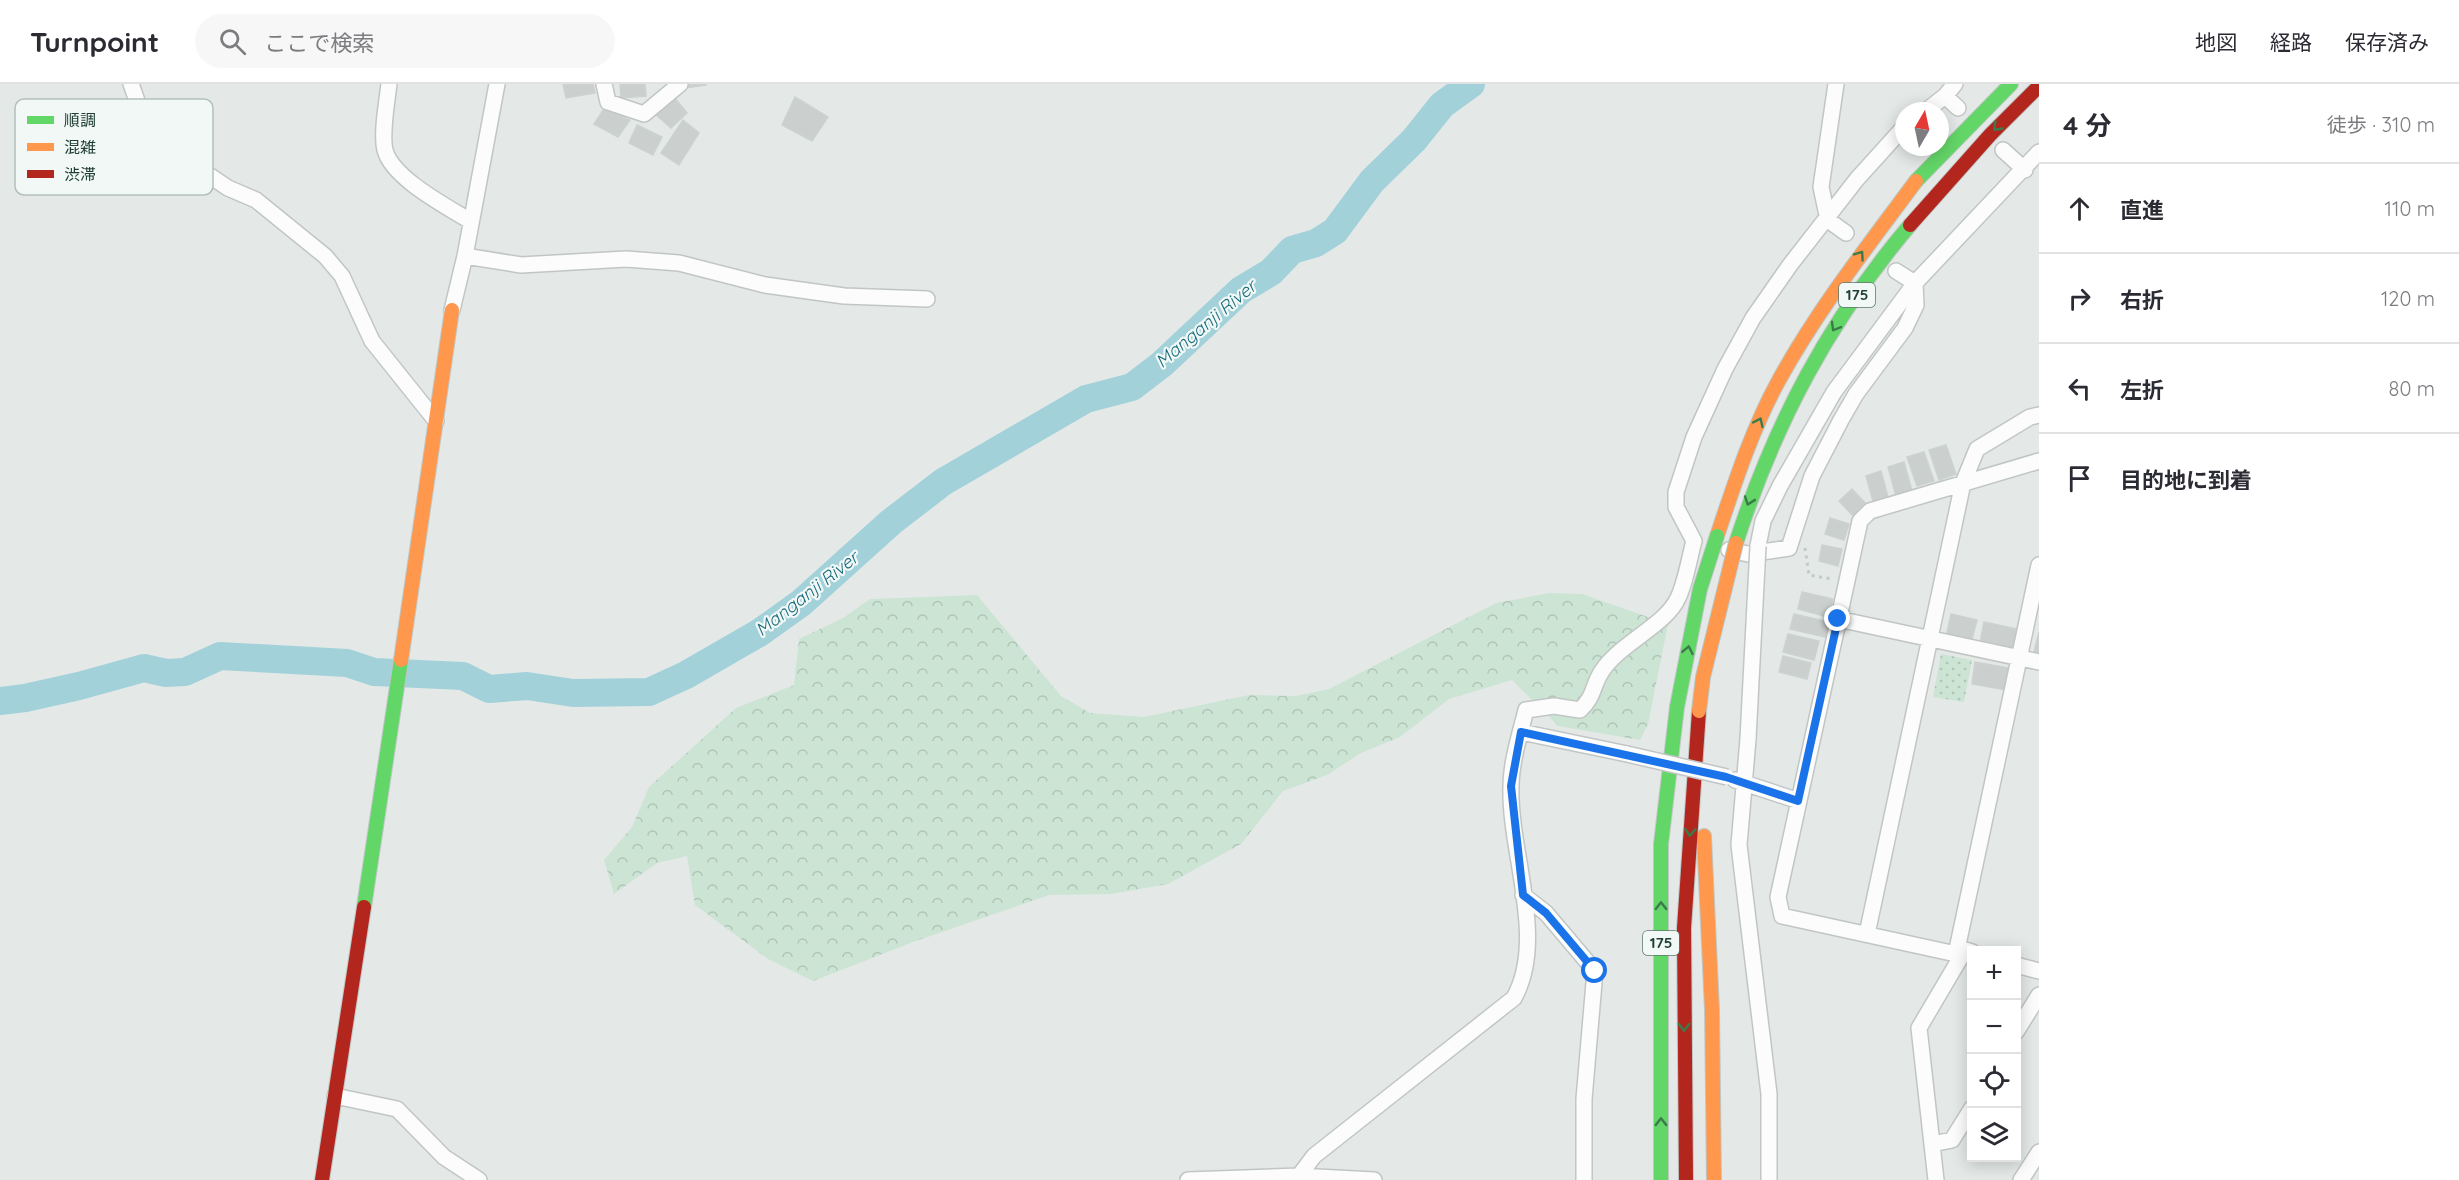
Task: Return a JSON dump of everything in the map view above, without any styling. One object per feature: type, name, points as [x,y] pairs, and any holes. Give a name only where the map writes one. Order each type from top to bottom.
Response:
[{"type":"main road","name":"175","points":[[1661,1180],[1661,844],[1677,707],[1700,589],[1745,451],[1779,380],[1829,298],[1923,171],[2011,84]]},
{"type":"main road","name":"175","points":[[1686,1180],[1684,928],[1695,746],[1703,677],[1747,505],[1765,457],[1792,402],[1845,311],[1948,177],[2039,86]]},
{"type":"main road","points":[[322,1180],[452,310]]},
{"type":"main road","points":[[1695,746],[1704,840],[1711,987],[1714,1180]]},
{"type":"main road","points":[[1647,1061],[1649,856],[1666,791]]},
{"type":"street","points":[[131,84],[136,99]]},
{"type":"street","points":[[388,84],[384,148],[390,165],[435,200],[470,220]]},
{"type":"street","points":[[452,310],[465,256],[497,84]]},
{"type":"street","points":[[604,84],[608,102],[644,114],[680,84]]},
{"type":"street","points":[[1836,84],[1821,187],[1828,220],[1845,233]]},
{"type":"street","points":[[1936,102],[1950,90],[1958,108]]},
{"type":"street","points":[[1297,1178],[1314,1156],[1514,998],[1523,981],[1527,962],[1523,895],[1511,786],[1526,710],[1554,706],[1580,710],[1591,700],[1602,671],[1647,628],[1666,615],[1678,599],[1694,541],[1676,507],[1676,492],[1694,437],[1725,369],[1753,318],[1790,265],[1828,220],[1857,179],[1895,137]]},
{"type":"street","points":[[2003,150],[2025,170]]},
{"type":"street","points":[[1769,1180],[1768,1094],[1738,845],[1748,739],[1758,546],[1763,520],[1834,392],[1915,283],[2039,153]]},
{"type":"street","points":[[213,178],[228,188],[256,200],[325,256],[342,276],[372,341],[436,421]]},
{"type":"street","points":[[465,256],[521,265],[626,259],[679,263],[765,285],[844,296],[927,299]]},
{"type":"street","points":[[1896,271],[1915,283]]},
{"type":"street","points":[[1694,541],[1748,555],[1789,548],[1812,476],[1841,420],[1856,394],[1905,328],[1916,305],[1915,283]]},
{"type":"street","points":[[1867,934],[1963,483],[1977,449],[2030,417],[2039,415]]},
{"type":"street","points":[[1964,952],[1782,916],[1778,897],[1860,521],[1870,511],[2039,461]]},
{"type":"street","points":[[1936,1180],[1919,1028],[1964,952],[2019,658],[2039,565]]},
{"type":"street","points":[[1838,619],[2039,662]]},
{"type":"street","points":[[1521,732],[1726,777],[1798,801]]},
{"type":"street","points":[[1523,895],[1546,913],[1595,971],[1584,1099],[1584,1180]]},
{"type":"street","points":[[2021,966],[2039,971]]},
{"type":"street","points":[[2021,1024],[2039,995]]},
{"type":"street","points":[[335,1096],[397,1109],[444,1157],[479,1180]]},
{"type":"street","points":[[1932,1144],[1952,1140],[1967,1115]]},
{"type":"street","points":[[2022,1180],[2039,1152]]},
{"type":"street","points":[[1188,1180],[1297,1178],[1374,1180]]},
{"type":"path","points":[[1809,574],[1846,581]]},
{"type":"green space","points":[[1550,593],[1582,594],[1668,624],[1648,724],[1640,740],[1558,726],[1512,680],[1449,699],[1400,737],[1361,753],[1327,775],[1283,791],[1241,844],[1168,884],[1111,894],[1049,895],[913,942],[813,981],[768,959],[695,905],[687,856],[657,863],[614,894],[604,860],[632,827],[649,787],[736,708],[794,685],[799,639],[843,618],[870,599],[977,595],[1061,696],[1090,713],[1144,717],[1249,695],[1296,696],[1329,689],[1496,603]]},
{"type":"green space","points":[[1941,654],[1972,660],[1964,702],[1933,697]]},
{"type":"building","points":[[563,84],[593,84],[595,93],[566,98]]},
{"type":"building","points":[[620,84],[645,84],[646,96],[621,98]]},
{"type":"building","points":[[686,84],[705,84],[706,85],[686,88]]},
{"type":"building","points":[[674,97],[687,113],[671,128],[654,113]]},
{"type":"building","points":[[795,97],[828,117],[812,141],[782,125]]},
{"type":"building","points":[[604,109],[630,120],[618,137],[594,124]]},
{"type":"building","points":[[683,120],[699,133],[679,165],[661,153]]},
{"type":"building","points":[[637,125],[662,137],[653,155],[629,143]]},
{"type":"building","points":[[1946,445],[1956,474],[1939,480],[1929,450]]},
{"type":"building","points":[[1924,452],[1934,481],[1917,486],[1907,457]]},
{"type":"building","points":[[1904,462],[1912,491],[1896,496],[1888,467]]},
{"type":"building","points":[[1881,471],[1888,497],[1873,501],[1866,476]]},
{"type":"building","points":[[1852,489],[1868,506],[1855,518],[1839,501]]},
{"type":"building","points":[[1830,518],[1849,524],[1844,540],[1825,534]]},
{"type":"building","points":[[1822,545],[1842,549],[1838,566],[1819,561]]},
{"type":"building","points":[[1802,592],[1833,599],[1828,617],[1798,609]]},
{"type":"building","points":[[1794,614],[1829,622],[1825,637],[1790,629]]},
{"type":"building","points":[[1951,614],[1977,620],[1971,643],[1946,637]]},
{"type":"building","points":[[1984,622],[2017,629],[2012,650],[1980,643]]},
{"type":"building","points":[[2039,632],[2039,653],[2034,652]]},
{"type":"building","points":[[1788,634],[1819,641],[1814,660],[1783,652]]},
{"type":"building","points":[[1783,656],[1811,663],[1807,679],[1779,672]]},
{"type":"building","points":[[1975,662],[2010,668],[2006,690],[1972,684]]},
{"type":"waterway","name":"Manganji River","points":[[0,701],[79,686],[144,668],[166,673],[185,672],[220,656],[347,663],[374,672],[463,676],[489,689],[527,686],[573,693],[649,692],[686,675],[759,633],[801,603],[891,522],[943,482],[1086,399],[1132,387],[1162,364],[1241,290],[1271,272],[1292,250],[1316,243],[1335,231],[1372,181],[1414,140],[1442,105],[1471,84]]},
{"type":"traffic: fast","points":[[1916,181],[2011,84]]},
{"type":"traffic: fast","points":[[1736,543],[1768,456],[1807,375],[1854,299],[1910,225]]},
{"type":"traffic: fast","points":[[1677,707],[1700,589],[1717,536]]},
{"type":"traffic: fast","points":[[364,907],[401,660]]},
{"type":"traffic: fast","points":[[1661,1180],[1661,844],[1677,707]]},
{"type":"traffic: slow","points":[[1717,536],[1752,437],[1779,380],[1827,303],[1916,181]]},
{"type":"traffic: slow","points":[[401,660],[452,310]]},
{"type":"traffic: slow","points":[[1699,711],[1703,677],[1736,543]]},
{"type":"traffic: slow","points":[[1704,836],[1712,1010],[1714,1180]]},
{"type":"traffic: jam","points":[[1910,225],[1990,135],[2039,86]]},
{"type":"traffic: jam","points":[[1686,1180],[1684,928],[1699,711]]},
{"type":"traffic: jam","points":[[322,1180],[364,907]]},
{"type":"route","points":[[1595,971],[1546,913],[1523,895],[1511,786],[1521,732],[1726,777],[1798,801],[1838,619]]}]
